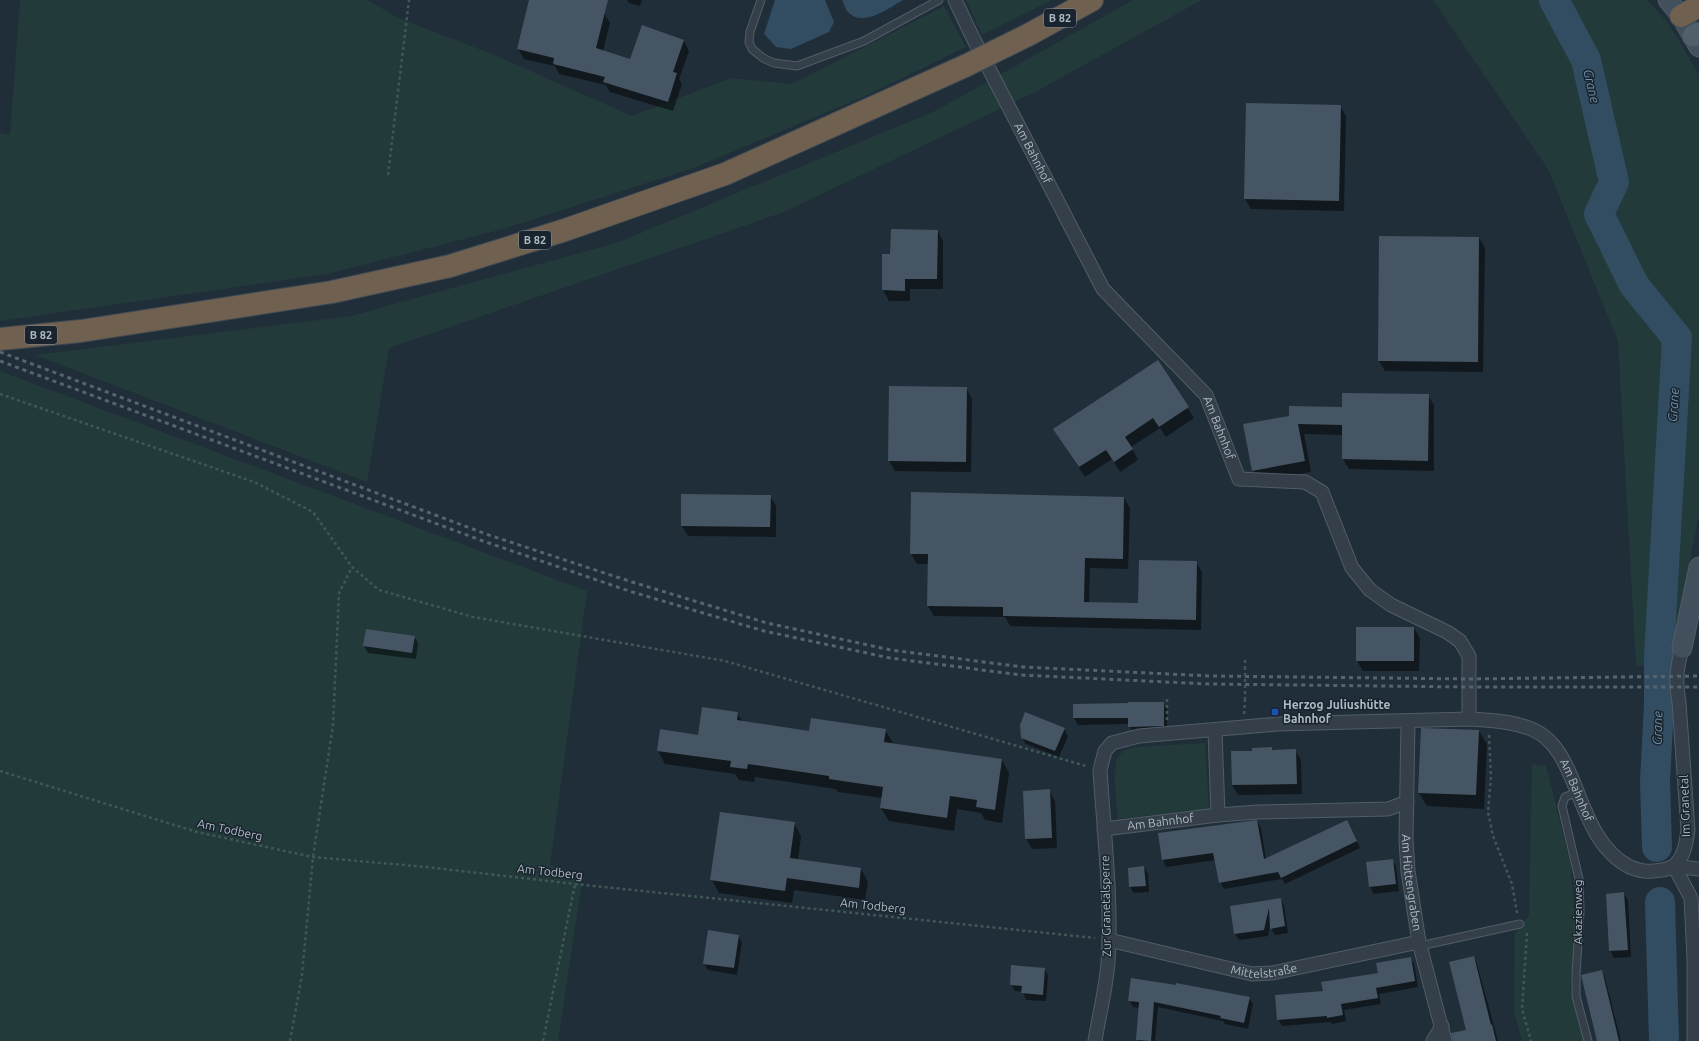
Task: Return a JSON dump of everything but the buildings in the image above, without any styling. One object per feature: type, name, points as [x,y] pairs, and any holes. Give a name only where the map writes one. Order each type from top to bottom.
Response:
[{"type":"highway","name":"B 82","points":[[0,339],[81,331],[332,292],[450,266],[565,230],[725,174],[965,66],[1028,35],[1092,0]]},
{"type":"street","name":"Am Bahnhof","points":[[955,0],[971,34],[1103,289],[1206,395],[1238,479],[1304,482],[1322,492],[1352,568],[1370,590],[1391,605],[1447,632],[1460,640],[1469,656],[1469,719]]},
{"type":"street","points":[[1682,7],[1697,39]]},
{"type":"street","name":"Im Granetal","points":[[1674,866],[1682,857],[1686,848],[1688,830],[1679,702],[1676,688],[1677,670],[1699,567]]},
{"type":"street","name":"Am Bahnhof","points":[[1100,770],[1105,751],[1112,743],[1139,736],[1167,735],[1276,724],[1469,719],[1490,720],[1525,727],[1545,736],[1559,752],[1597,837],[1618,861],[1646,872],[1665,870],[1674,866]]},
{"type":"street","name":"Am Hüttengraben","points":[[1408,721],[1406,841],[1408,871],[1420,944],[1445,1041]]},
{"type":"street","points":[[1215,730],[1218,815]]},
{"type":"street","name":"Zur Granetalsperre","points":[[1095,1041],[1108,965],[1109,940],[1100,770]]},
{"type":"street","name":"Am Bahnhof","points":[[1104,829],[1218,815],[1258,812],[1388,809],[1407,802]]},
{"type":"street","points":[[1674,866],[1699,869]]},
{"type":"street","points":[[1674,866],[1690,898],[1694,959],[1694,1041]]},
{"type":"street","name":"Mittelstraße","points":[[1109,940],[1252,974],[1272,973],[1420,944]]},
{"type":"street","points":[[1433,1041],[1442,1026]]},
{"type":"lane","points":[[761,0],[750,32],[749,42],[752,48],[763,58],[774,63],[797,66],[864,41],[939,0]]},
{"type":"lane","name":"Akazienweg","points":[[1578,792],[1566,797],[1562,806],[1579,879],[1580,911],[1576,996],[1588,1041]]},
{"type":"lane","points":[[1420,944],[1520,924]]},
{"type":"path","points":[[388,175],[409,0]]},
{"type":"path","points":[[0,394],[254,482],[313,512],[352,567],[379,590],[472,617],[725,660],[1100,770]]},
{"type":"path","points":[[290,1041],[302,975],[314,857],[333,725],[339,593],[352,567]]},
{"type":"path","points":[[1245,660],[1245,700]]},
{"type":"path","points":[[1167,696],[1167,735]]},
{"type":"path","points":[[1490,720],[1488,743],[1491,778],[1488,812],[1493,836],[1512,884],[1520,924],[1527,932],[1522,1009],[1531,1041]]},
{"type":"path","name":"Am Todberg","points":[[0,771],[197,832],[314,857],[426,867],[1109,940]]},
{"type":"path","points":[[543,1041],[575,884]]},
{"type":"green space","points":[[20,0],[368,0],[396,17],[492,54],[632,116],[731,78],[792,84],[944,6],[966,47],[870,94],[694,168],[503,229],[327,274],[0,321],[0,133],[10,135]]},
{"type":"green space","points":[[966,0],[1052,0],[982,35]]},
{"type":"green space","points":[[1133,0],[1202,0],[1035,92],[784,212],[389,348],[367,482],[35,355],[351,316],[619,242],[937,110]]},
{"type":"green space","points":[[1433,0],[1647,0],[1668,23],[1699,75],[1699,516],[1669,661],[1636,666],[1618,341],[1548,169]]},
{"type":"green space","points":[[0,371],[587,591],[550,865],[583,875],[558,1041],[0,1041]]},
{"type":"green space","points":[[1205,743],[1209,809],[1118,819],[1115,771],[1117,759],[1122,753],[1134,747]]},
{"type":"green space","points":[[1532,764],[1546,766],[1571,866],[1576,933],[1570,987],[1584,1041],[1522,1041],[1514,1011],[1515,934],[1529,915]]},
{"type":"water","points":[[775,0],[825,0],[834,22],[829,32],[791,49],[776,47],[764,34]]},
{"type":"water","points":[[842,0],[903,0],[876,15],[861,18],[848,12]]},
{"type":"waterway","name":"Grane","points":[[1554,0],[1586,60],[1614,182],[1599,214],[1634,285],[1677,338],[1659,655],[1659,705],[1655,781],[1657,847]]},
{"type":"waterway","name":"Grane","points":[[1660,902],[1664,1041]]},
{"type":"railway","points":[[0,352],[486,534],[632,582],[767,623],[891,650],[1023,667],[1211,676],[1469,679],[1699,676]]},
{"type":"railway","points":[[0,361],[483,541],[629,591],[764,631],[890,658],[1021,675],[1208,684],[1469,687],[1699,687]]},
{"type":"place","name":"Herzog Juliushütte Bahnhof","points":[[1275,712]]}]
